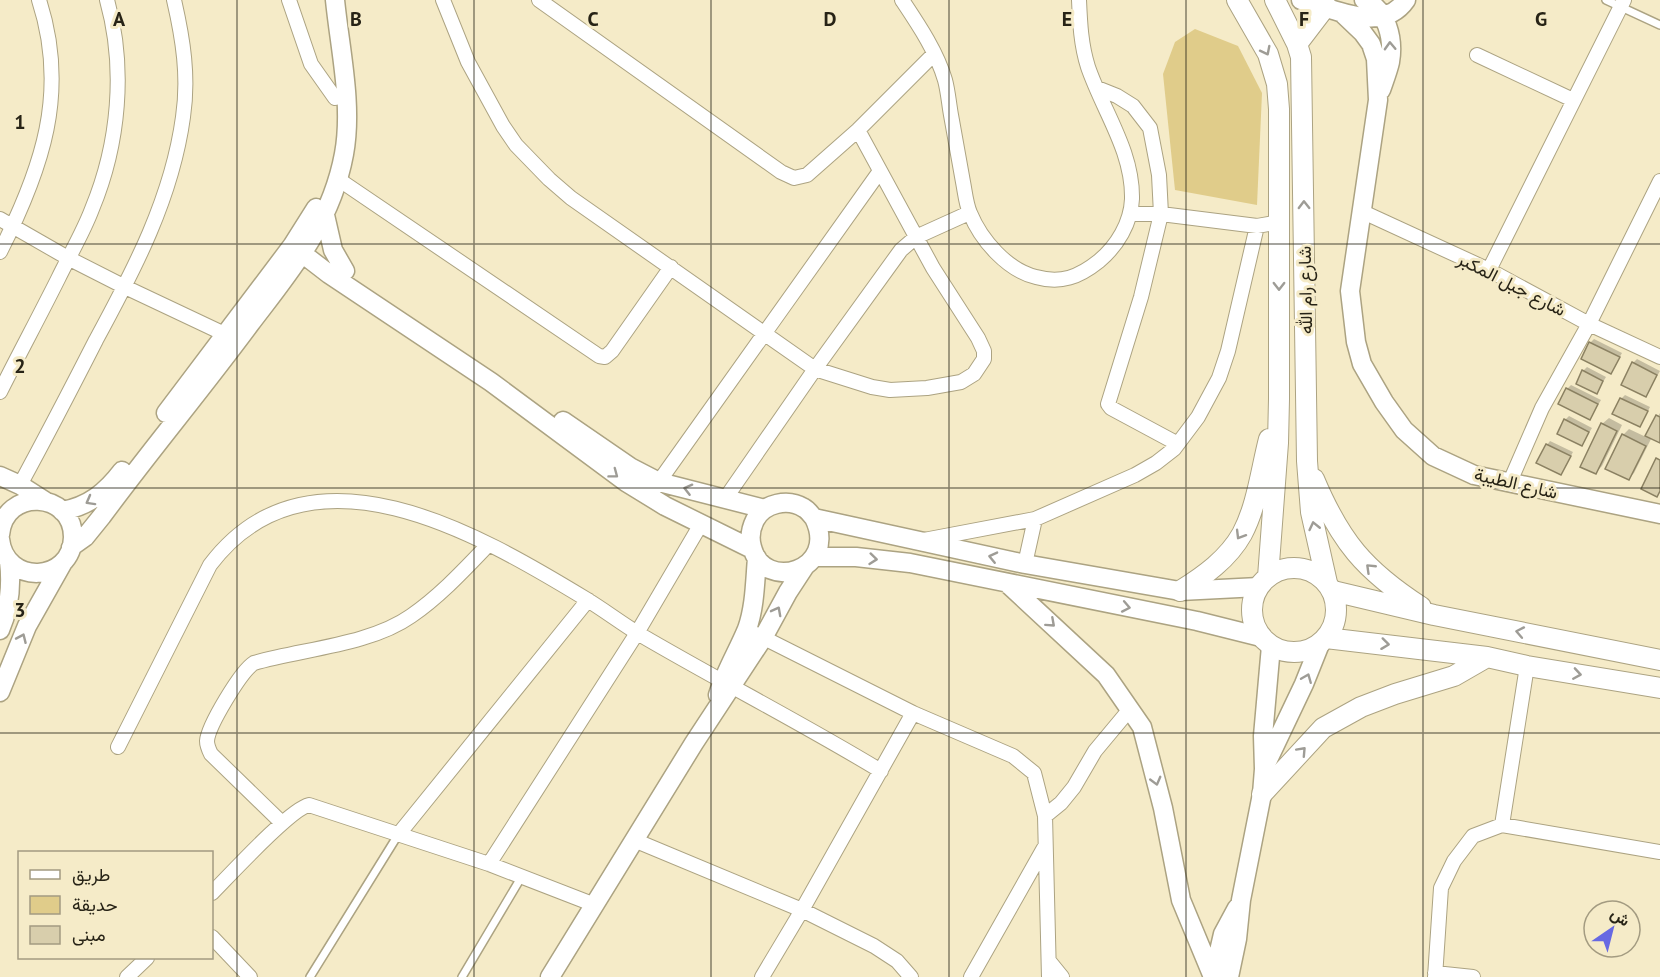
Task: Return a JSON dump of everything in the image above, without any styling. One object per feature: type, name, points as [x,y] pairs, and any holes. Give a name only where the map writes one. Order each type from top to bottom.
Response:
[{"type":"main road","name":"شارع رام الله","points":[[1237,0],[1268,54],[1277,84],[1281,141],[1278,443],[1263,582]]},
{"type":"main road","name":"شارع رام الله","points":[[1275,0],[1297,44],[1302,75],[1306,461],[1311,512],[1330,587]]},
{"type":"main road","points":[[1297,44],[1334,9]]},
{"type":"main road","points":[[1180,591],[1226,555],[1241,535],[1250,516],[1279,399]]},
{"type":"main road","points":[[1306,461],[1328,512],[1341,534],[1365,564],[1392,588],[1434,615]]},
{"type":"main road","points":[[1330,587],[1336,603],[1335,615],[1323,641],[1309,650],[1297,652],[1286,651],[1266,642],[1254,622],[1253,610],[1263,582],[1278,571],[1300,569],[1313,574],[1330,587],[1434,615],[1660,660]]},
{"type":"main road","points":[[1323,641],[1487,657],[1527,666],[1660,688]]},
{"type":"main road","points":[[1262,794],[1323,728],[1361,707],[1454,675],[1487,657]]},
{"type":"street","points":[[0,252],[30,187],[45,139],[50,109],[52,54],[39,0]]},
{"type":"street","points":[[20,485],[144,249],[167,186],[178,151],[184,115],[185,86],[181,33],[174,0]]},
{"type":"street","points":[[289,0],[311,64],[335,98]]},
{"type":"street","points":[[0,535],[3,521],[14,507],[30,501],[54,506],[83,505],[108,488],[288,273],[328,181],[337,131],[324,0]]},
{"type":"street","points":[[3,551],[15,567],[31,573],[48,571],[85,537],[325,215],[344,155],[347,124],[335,0]]},
{"type":"street","points":[[459,0],[444,3],[456,36],[503,126],[516,145],[571,198],[815,369],[890,390],[927,388],[961,382],[974,374],[981,366],[984,351],[916,237],[858,130]]},
{"type":"street","points":[[539,0],[787,176],[794,178],[807,175],[858,130],[934,54]]},
{"type":"street","points":[[902,0],[934,54],[945,81],[969,213],[984,236],[1008,264],[1031,276],[1046,280],[1061,280],[1079,275],[1106,255],[1120,236],[1131,214],[1131,189],[1121,142],[1096,88],[1081,41],[1079,0]]},
{"type":"street","points":[[1301,0],[1359,17],[1384,18],[1398,9],[1406,0]]},
{"type":"street","points":[[1364,0],[1378,9],[1384,18]]},
{"type":"street","points":[[0,392],[68,258],[97,197],[103,179],[114,130],[118,58],[109,1]]},
{"type":"street","points":[[1490,270],[1622,4]]},
{"type":"street","name":"شارع الطيبة","points":[[1334,9],[1363,33],[1371,44],[1376,58],[1378,100]]},
{"type":"street","name":"شارع الطيبة","points":[[1384,18],[1389,29],[1390,61],[1378,100],[1350,291],[1356,342],[1362,364],[1384,402],[1404,430],[1433,456],[1474,475],[1509,484],[1660,514]]},
{"type":"street","points":[[1477,55],[1573,100]]},
{"type":"street","points":[[1096,88],[1117,96],[1133,106],[1150,128],[1159,175],[1161,214],[1141,297],[1108,404],[1111,408],[1178,444]]},
{"type":"street","points":[[654,489],[880,171]]},
{"type":"street","points":[[338,179],[599,357],[604,357],[612,351],[671,267]]},
{"type":"street","points":[[1509,484],[1542,408],[1589,324],[1660,181]]},
{"type":"street","name":"شارع جبل المكبر","points":[[1363,212],[1490,270],[1589,324],[1660,357]]},
{"type":"street","points":[[725,499],[901,250],[916,237],[969,213]]},
{"type":"street","points":[[1131,214],[1161,214],[1257,226],[1279,222]]},
{"type":"street","points":[[325,215],[337,272]]},
{"type":"street","points":[[0,219],[68,258],[232,338]]},
{"type":"street","points":[[919,541],[1035,519],[1135,475],[1156,463],[1178,444],[1198,417],[1219,378],[1228,351],[1257,226]]},
{"type":"street","points":[[301,246],[626,482],[654,489],[725,499],[765,509]]},
{"type":"street","points":[[288,273],[312,270],[337,272]]},
{"type":"street","points":[[0,692],[27,626],[67,555],[73,532],[67,517],[54,506],[1,476]]},
{"type":"street","points":[[654,489],[701,524],[754,554],[767,567],[780,572],[793,572],[810,562],[856,557],[910,563],[1197,621],[1266,642],[1262,794],[1241,900],[1237,939],[1229,977]]},
{"type":"street","points":[[118,747],[210,565],[225,545],[264,519],[286,509],[305,504],[340,501],[376,503],[446,525],[488,545],[588,600],[638,633],[881,771]]},
{"type":"street","points":[[550,977],[712,714],[728,683],[747,627],[753,600],[754,554],[750,538],[752,527],[757,517],[765,509],[778,503],[792,503],[804,508],[814,518],[820,537],[810,562],[788,592],[762,638],[728,683]]},
{"type":"street","points":[[814,518],[1025,564],[1180,591],[1263,582]]},
{"type":"street","points":[[1025,564],[1035,519]]},
{"type":"street","points":[[489,864],[638,633],[701,524]]},
{"type":"street","points":[[0,539],[11,575],[10,601],[0,630]]},
{"type":"street","points":[[282,823],[211,754],[208,748],[207,741],[212,726],[242,674],[254,663],[375,634],[396,625],[411,616],[452,583],[488,545]]},
{"type":"street","points":[[1008,584],[1106,675],[1142,727],[1160,796],[1181,900],[1213,977]]},
{"type":"street","points":[[398,835],[588,600]]},
{"type":"street","points":[[747,627],[762,638],[913,713],[1013,756],[1034,773],[1045,816],[1049,977]]},
{"type":"street","points":[[1264,769],[1323,641]]},
{"type":"street","points":[[1502,825],[1527,666]]},
{"type":"street","points":[[1045,816],[1061,803],[1074,787],[1095,751],[1130,709]]},
{"type":"street","points":[[762,977],[913,713]]},
{"type":"street","points":[[213,892],[282,823],[301,808],[309,805],[489,864],[594,905]]},
{"type":"street","points":[[1473,977],[1435,975],[1441,888],[1454,861],[1473,836],[1502,825],[1660,852]]},
{"type":"street","points":[[634,840],[802,910],[886,952],[906,970],[910,977]]},
{"type":"street","points":[[971,977],[1046,846]]},
{"type":"street","points":[[1213,977],[1223,934],[1241,900]]},
{"type":"street","points":[[213,938],[250,977]]},
{"type":"street","points":[[127,977],[145,959]]},
{"type":"street","points":[[1048,961],[1062,977]]},
{"type":"lane","points":[[1606,0],[1622,4],[1660,25]]},
{"type":"lane","points":[[310,977],[398,835]]},
{"type":"lane","points":[[462,977],[522,876]]},
{"type":"green space","points":[[1195,29],[1238,46],[1262,93],[1257,205],[1175,190],[1163,74],[1175,42]]},
{"type":"building","points":[[1589,342],[1620,357],[1611,374],[1581,359]]},
{"type":"building","points":[[1632,362],[1657,375],[1646,397],[1621,385]]},
{"type":"building","points":[[1582,370],[1603,381],[1597,394],[1576,384]]},
{"type":"building","points":[[1566,388],[1598,404],[1590,420],[1558,404]]},
{"type":"building","points":[[1620,398],[1648,411],[1640,427],[1612,414]]},
{"type":"building","points":[[1656,415],[1660,417],[1660,443],[1645,436]]},
{"type":"building","points":[[1564,419],[1589,432],[1582,446],[1557,434]]},
{"type":"building","points":[[1601,423],[1617,431],[1596,474],[1580,467]]},
{"type":"building","points":[[1622,434],[1646,446],[1629,480],[1605,469]]},
{"type":"building","points":[[1546,444],[1571,456],[1561,475],[1536,463]]},
{"type":"building","points":[[1656,458],[1660,460],[1660,491],[1657,497],[1641,489]]}]
